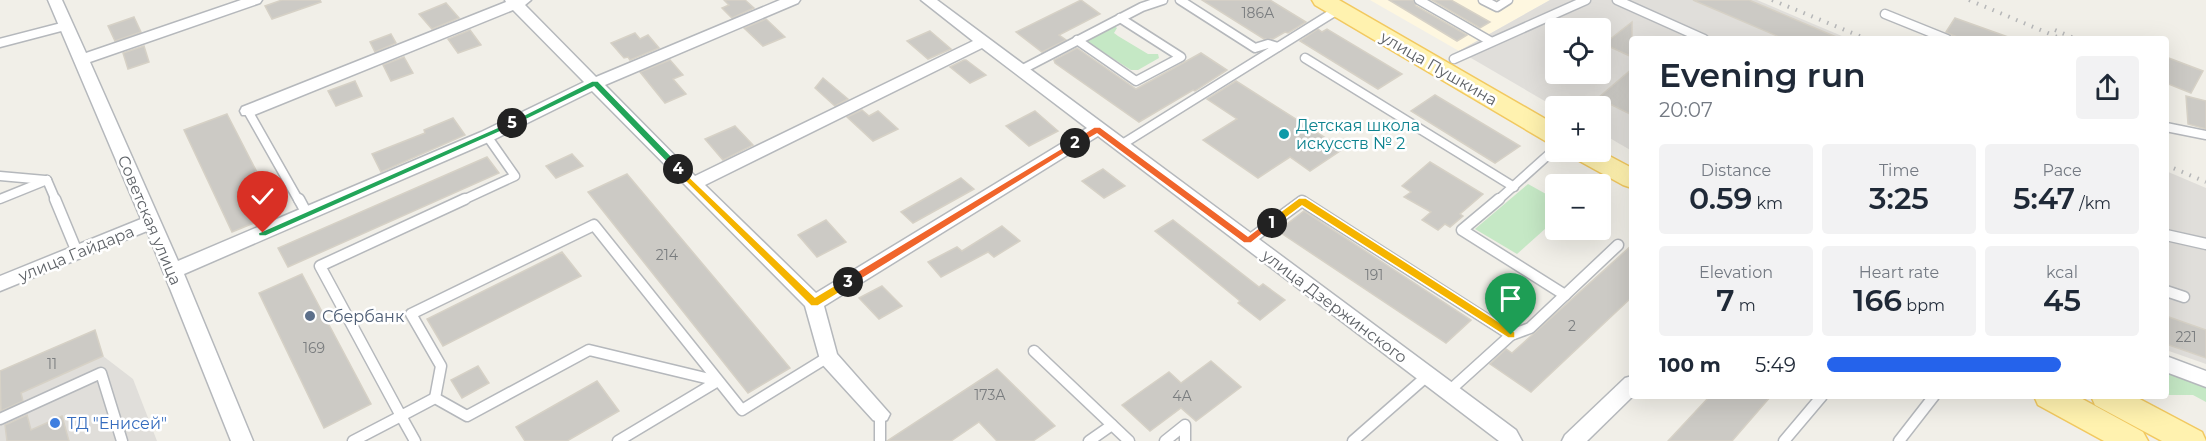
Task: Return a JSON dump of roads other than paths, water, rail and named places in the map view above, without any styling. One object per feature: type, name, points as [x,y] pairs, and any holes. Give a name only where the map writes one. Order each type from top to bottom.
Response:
[{"type":"main road","name":"улица Пушкина","points":[[1338,3],[1454,59],[1545,113]]},
{"type":"main road","name":"улица Пушкина","points":[[1338,3],[1545,129]]},
{"type":"main road","points":[[1611,151],[1629,161]]},
{"type":"main road","points":[[1601,162],[1629,177]]},
{"type":"main road","points":[[2055,399],[2132,441]]},
{"type":"main road","points":[[2112,399],[2191,441]]},
{"type":"street","name":"Советская улица","points":[[55,0],[173,271],[242,441]]},
{"type":"street","points":[[82,60],[255,0]]},
{"type":"street","points":[[173,271],[487,136],[595,83],[793,0]]},
{"type":"street","points":[[248,111],[517,1],[693,184],[814,303],[828,357],[880,414]]},
{"type":"street","name":"улица Дзержинского","points":[[931,1],[1097,129],[1508,436],[1511,441]]},
{"type":"street","points":[[693,184],[983,42]]},
{"type":"street","points":[[814,303],[1097,129]]},
{"type":"street","name":"улица Гайдара","points":[[0,284],[152,222]]},
{"type":"street","points":[[2169,365],[2206,379]]},
{"type":"street","points":[[1573,441],[1629,387]]},
{"type":"lane","points":[[1021,70],[1120,18],[1163,0]]},
{"type":"lane","points":[[1180,0],[1255,48],[1268,44],[1278,48]]},
{"type":"lane","points":[[1419,0],[1490,41]]},
{"type":"lane","points":[[1483,0],[1497,7],[1508,0]]},
{"type":"lane","points":[[1454,59],[1586,0]]},
{"type":"lane","points":[[1617,0],[1697,36]]},
{"type":"lane","points":[[1121,145],[1278,48],[1338,3]]},
{"type":"lane","points":[[1885,14],[1940,36]]},
{"type":"lane","points":[[1077,40],[1136,81],[1180,57],[1120,18]]},
{"type":"lane","points":[[0,43],[65,26]]},
{"type":"lane","points":[[1305,58],[1514,187]]},
{"type":"lane","points":[[248,111],[307,214]]},
{"type":"lane","points":[[2169,129],[2206,135]]},
{"type":"lane","points":[[415,441],[320,266],[515,176],[487,136]]},
{"type":"lane","points":[[1545,158],[1462,230],[1565,295]]},
{"type":"lane","points":[[0,176],[47,180]]},
{"type":"lane","points":[[0,199],[47,180]]},
{"type":"lane","points":[[47,180],[77,252]]},
{"type":"lane","points":[[1248,241],[1302,201],[1511,335]]},
{"type":"lane","points":[[435,398],[441,366],[411,314],[594,225],[741,410],[828,357]]},
{"type":"lane","points":[[2169,236],[2206,244]]},
{"type":"lane","points":[[1448,392],[1511,335],[1530,328],[1618,245]]},
{"type":"lane","points":[[2169,292],[2184,297]]},
{"type":"lane","points":[[435,398],[467,416],[589,350],[718,381]]},
{"type":"lane","points":[[1034,351],[1129,441]]},
{"type":"lane","points":[[0,419],[101,373],[122,441]]},
{"type":"lane","points":[[1353,441],[1428,376]]},
{"type":"lane","points":[[618,441],[718,381]]},
{"type":"lane","points":[[354,441],[435,398]]},
{"type":"lane","points":[[1784,441],[1819,399]]},
{"type":"lane","points":[[1899,441],[1932,399]]},
{"type":"lane","points":[[880,414],[880,441]]},
{"type":"lane","points":[[1089,441],[1112,425]]},
{"type":"lane","points":[[1165,441],[1185,425],[1185,441]]},
{"type":"railway","points":[[1772,0],[1860,36]]},
{"type":"railway","points":[[1969,0],[2055,36]]},
{"type":"railway","points":[[2055,30],[2069,36]]},
{"type":"railway","points":[[2169,166],[2206,182]]},
{"type":"place","name":"Детская школа искусств № 2","points":[[1284,134]]},
{"type":"place","name":"Сбербанк","points":[[310,316]]},
{"type":"place","name":"ТД \"Енисей\"","points":[[55,423]]}]
